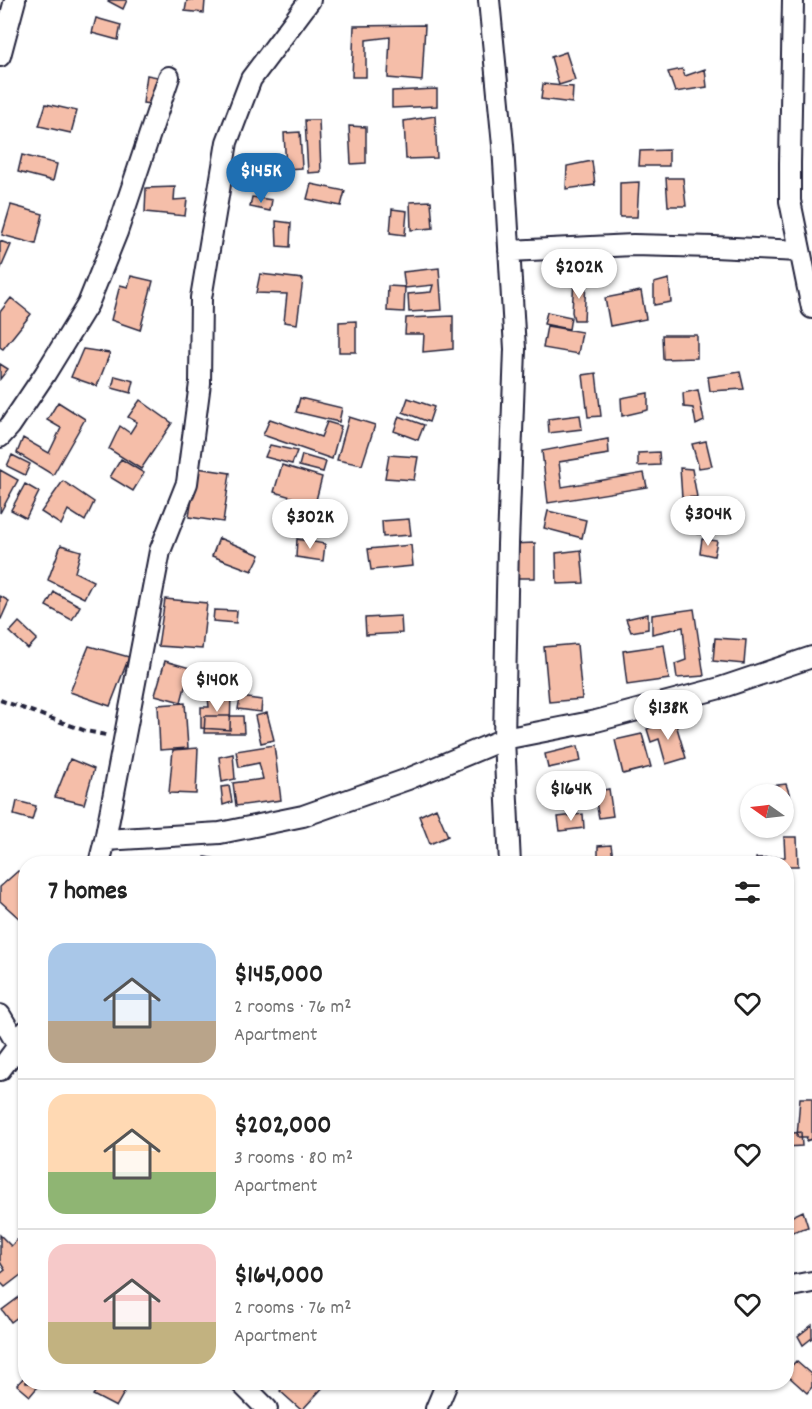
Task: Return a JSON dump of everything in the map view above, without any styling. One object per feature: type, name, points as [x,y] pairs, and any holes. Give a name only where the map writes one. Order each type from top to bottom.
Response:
[{"type":"street","points":[[0,56],[15,0]]},
{"type":"street","points":[[101,856],[160,551],[187,483],[200,383],[201,298],[227,142],[251,79],[310,0]]},
{"type":"street","points":[[489,0],[503,145],[515,349],[507,544],[504,739],[510,856]]},
{"type":"street","points":[[793,0],[790,201],[812,308]]},
{"type":"street","points":[[0,437],[45,374],[88,303],[117,232],[169,77]]},
{"type":"street","points":[[509,251],[633,246],[800,251]]},
{"type":"street","points":[[105,840],[220,833],[303,816],[408,779],[504,739],[607,718],[720,688],[812,657]]},
{"type":"street","points":[[0,1015],[18,1038]]},
{"type":"street","points":[[0,1070],[18,1050]]},
{"type":"street","points":[[794,1285],[812,1282]]},
{"type":"street","points":[[248,1390],[267,1409]]},
{"type":"street","points":[[436,1409],[444,1390]]},
{"type":"path","points":[[0,700],[86,731],[124,739]]},
{"type":"building","points":[[108,0],[127,0],[123,9]]},
{"type":"building","points":[[187,0],[205,0],[204,13],[185,11]]},
{"type":"building","points":[[96,18],[121,25],[118,40],[92,33]]},
{"type":"building","points":[[425,25],[422,81],[388,78],[390,37],[366,40],[366,77],[352,77],[354,26]]},
{"type":"building","points":[[566,52],[575,80],[559,85],[551,57]]},
{"type":"building","points":[[682,69],[685,76],[705,69],[707,87],[675,92],[668,72]]},
{"type":"building","points":[[147,75],[163,78],[159,105],[143,103]]},
{"type":"building","points":[[543,84],[573,87],[572,103],[541,99]]},
{"type":"building","points":[[437,89],[437,106],[392,108],[392,91]]},
{"type":"building","points":[[46,104],[77,111],[71,133],[39,126]]},
{"type":"building","points":[[435,116],[437,158],[406,159],[404,121]]},
{"type":"building","points":[[305,120],[319,120],[321,172],[308,173]]},
{"type":"building","points":[[349,126],[366,127],[366,163],[351,164]]},
{"type":"building","points":[[300,132],[302,168],[286,169],[284,133]]},
{"type":"building","points":[[669,150],[669,166],[639,166],[640,151]]},
{"type":"building","points":[[22,155],[57,164],[53,181],[18,172]]},
{"type":"building","points":[[592,161],[595,185],[566,189],[567,166]]},
{"type":"building","points":[[666,178],[683,178],[686,206],[668,206]]},
{"type":"building","points":[[639,182],[637,217],[620,217],[620,183]]},
{"type":"building","points":[[311,184],[345,191],[341,206],[307,199]]},
{"type":"building","points":[[175,187],[174,200],[187,199],[185,216],[145,212],[146,188]]},
{"type":"building","points":[[252,197],[272,200],[270,211],[250,207]]},
{"type":"building","points":[[431,201],[433,228],[411,230],[410,202]]},
{"type":"building","points":[[11,205],[43,214],[36,244],[2,235]]},
{"type":"building","points":[[392,209],[407,211],[405,235],[390,233]]},
{"type":"building","points":[[276,221],[291,223],[290,247],[277,246]]},
{"type":"building","points":[[0,241],[11,245],[1,268],[0,267]]},
{"type":"building","points":[[439,268],[442,310],[409,312],[408,294],[431,292],[433,285],[405,288],[403,272]]},
{"type":"building","points":[[260,274],[303,279],[297,324],[284,322],[287,294],[256,293]]},
{"type":"building","points":[[131,276],[153,281],[140,330],[111,320],[120,285],[128,287]]},
{"type":"building","points":[[669,279],[671,302],[654,305],[654,283]]},
{"type":"building","points":[[574,280],[586,281],[584,320],[574,320],[572,312]]},
{"type":"building","points":[[388,286],[405,287],[404,312],[387,311]]},
{"type":"building","points":[[641,291],[646,319],[610,326],[605,298]]},
{"type":"building","points":[[11,298],[31,314],[3,349],[0,347],[0,312]]},
{"type":"building","points":[[547,312],[571,317],[569,329],[544,324]]},
{"type":"building","points":[[453,316],[453,349],[423,352],[424,334],[405,334],[406,318]]},
{"type":"building","points":[[356,321],[356,352],[339,352],[339,322]]},
{"type":"building","points":[[547,326],[582,332],[578,354],[543,348]]},
{"type":"building","points":[[662,335],[697,335],[697,358],[663,359]]},
{"type":"building","points":[[83,349],[110,353],[97,386],[71,377]]},
{"type":"building","points":[[0,364],[8,369],[0,379]]},
{"type":"building","points":[[740,372],[744,389],[710,391],[708,377]]},
{"type":"building","points":[[596,373],[601,416],[588,417],[583,375]]},
{"type":"building","points":[[115,376],[134,381],[131,393],[112,388]]},
{"type":"building","points":[[698,390],[704,421],[696,425],[693,408],[684,407],[683,393]]},
{"type":"building","points":[[648,393],[648,410],[622,416],[621,398]]},
{"type":"building","points":[[300,398],[342,408],[339,422],[296,412]]},
{"type":"building","points":[[408,398],[434,407],[429,422],[403,412]]},
{"type":"building","points":[[140,400],[172,423],[141,469],[109,449],[120,426],[130,433],[137,422],[128,417]]},
{"type":"building","points":[[58,402],[85,419],[53,475],[17,453],[23,438],[49,453],[61,428],[47,420]]},
{"type":"building","points":[[580,415],[582,429],[549,433],[548,419]]},
{"type":"building","points":[[399,416],[424,425],[418,440],[394,431]]},
{"type":"building","points":[[349,417],[375,425],[362,465],[337,460]]},
{"type":"building","points":[[270,419],[321,437],[327,422],[341,426],[332,459],[263,435]]},
{"type":"building","points":[[608,439],[609,454],[559,462],[562,487],[644,473],[647,487],[548,503],[542,451]]},
{"type":"building","points":[[706,441],[712,466],[699,468],[692,444]]},
{"type":"building","points":[[270,445],[297,451],[292,464],[265,457]]},
{"type":"building","points":[[659,452],[660,465],[638,466],[638,453]]},
{"type":"building","points":[[12,455],[30,464],[25,475],[7,466]]},
{"type":"building","points":[[302,455],[326,462],[323,472],[299,466]]},
{"type":"building","points":[[389,455],[418,457],[414,480],[385,478]]},
{"type":"building","points":[[121,459],[144,473],[133,491],[110,477]]},
{"type":"building","points":[[282,465],[322,477],[315,504],[274,492]]},
{"type":"building","points":[[197,468],[230,473],[223,522],[189,517]]},
{"type":"building","points":[[680,468],[692,469],[697,497],[682,498]]},
{"type":"building","points":[[0,470],[18,480],[0,513]]},
{"type":"building","points":[[63,481],[94,502],[85,521],[68,510],[61,525],[41,512]]},
{"type":"building","points":[[25,484],[39,492],[26,518],[11,510]]},
{"type":"building","points":[[548,511],[586,520],[582,538],[544,528]]},
{"type":"building","points":[[315,517],[332,521],[328,534],[312,529]]},
{"type":"building","points":[[409,519],[411,535],[383,537],[382,521]]},
{"type":"building","points":[[716,519],[717,533],[698,534],[698,520]]},
{"type":"building","points":[[219,538],[260,555],[252,571],[212,556]]},
{"type":"building","points":[[297,539],[325,544],[323,561],[296,557]]},
{"type":"building","points":[[702,539],[717,541],[714,556],[700,553]]},
{"type":"building","points":[[535,543],[535,578],[509,578],[509,544]]},
{"type":"building","points":[[61,545],[81,551],[75,572],[93,581],[84,598],[48,580]]},
{"type":"building","points":[[411,545],[413,566],[371,570],[368,549]]},
{"type":"building","points":[[581,550],[584,583],[557,584],[556,553]]},
{"type":"building","points":[[54,592],[80,606],[72,620],[46,606]]},
{"type":"building","points":[[0,596],[9,601],[1,619],[0,619]]},
{"type":"building","points":[[165,599],[207,603],[202,649],[158,646]]},
{"type":"building","points":[[694,609],[704,676],[677,678],[675,664],[686,660],[683,627],[652,634],[652,615]]},
{"type":"building","points":[[214,610],[237,611],[236,623],[213,621]]},
{"type":"building","points":[[648,614],[648,629],[631,632],[626,619]]},
{"type":"building","points":[[401,616],[402,633],[366,635],[365,618]]},
{"type":"building","points":[[19,622],[37,639],[28,649],[10,632]]},
{"type":"building","points":[[715,638],[746,640],[744,664],[713,661]]},
{"type":"building","points":[[577,644],[582,699],[549,702],[544,647]]},
{"type":"building","points":[[664,645],[669,679],[627,685],[623,651]]},
{"type":"building","points":[[89,646],[129,657],[110,706],[70,692]]},
{"type":"building","points":[[165,661],[190,668],[181,702],[155,695]]},
{"type":"building","points":[[231,694],[230,730],[201,728],[201,707],[209,707],[208,697]]},
{"type":"building","points":[[240,697],[262,700],[261,712],[238,709]]},
{"type":"building","points":[[185,703],[188,748],[160,750],[158,705]]},
{"type":"building","points":[[267,713],[274,740],[261,743],[255,716]]},
{"type":"building","points":[[205,716],[243,716],[244,733],[204,733]]},
{"type":"building","points":[[675,721],[686,758],[666,764],[659,739],[651,742],[647,729]]},
{"type":"building","points":[[642,734],[651,767],[623,774],[615,740]]},
{"type":"building","points":[[274,745],[281,800],[236,806],[233,783],[263,779],[259,763],[239,767],[236,751]]},
{"type":"building","points":[[578,746],[581,761],[548,768],[545,754]]},
{"type":"building","points":[[198,748],[196,794],[169,793],[173,750]]},
{"type":"building","points":[[233,754],[235,779],[222,782],[219,757]]},
{"type":"building","points":[[70,759],[94,769],[84,804],[55,797]]},
{"type":"building","points":[[229,786],[232,802],[223,805],[221,787]]},
{"type":"building","points":[[609,789],[613,816],[599,818],[594,792]]},
{"type":"building","points":[[17,801],[36,806],[32,820],[14,815]]},
{"type":"building","points":[[436,808],[448,836],[430,844],[419,816]]},
{"type":"building","points":[[583,814],[584,828],[560,831],[558,817]]},
{"type":"building","points":[[797,837],[798,866],[794,866],[794,856],[785,856],[784,838]]},
{"type":"building","points":[[611,845],[613,856],[598,856],[598,846]]},
{"type":"building","points":[[18,871],[18,917],[0,901],[0,887]]},
{"type":"building","points":[[800,1098],[812,1098],[812,1139],[806,1141],[807,1137],[797,1137]]},
{"type":"building","points":[[801,1132],[802,1146],[794,1146],[794,1133]]},
{"type":"building","points":[[803,1211],[808,1227],[794,1231],[794,1215]]},
{"type":"building","points":[[0,1235],[11,1246],[18,1241],[18,1277],[5,1287],[0,1282],[0,1274],[5,1270],[0,1262]]},
{"type":"building","points":[[18,1298],[18,1317],[11,1322],[2,1310]]},
{"type":"building","points":[[812,1325],[812,1338],[803,1345],[798,1336]]},
{"type":"building","points":[[796,1361],[812,1375],[812,1387],[807,1393],[794,1381]]},
{"type":"building","points":[[23,1390],[35,1390],[30,1396]]},
{"type":"building","points":[[97,1390],[125,1391],[116,1407],[93,1395]]},
{"type":"building","points":[[321,1390],[303,1409],[300,1409],[280,1391]]}]
